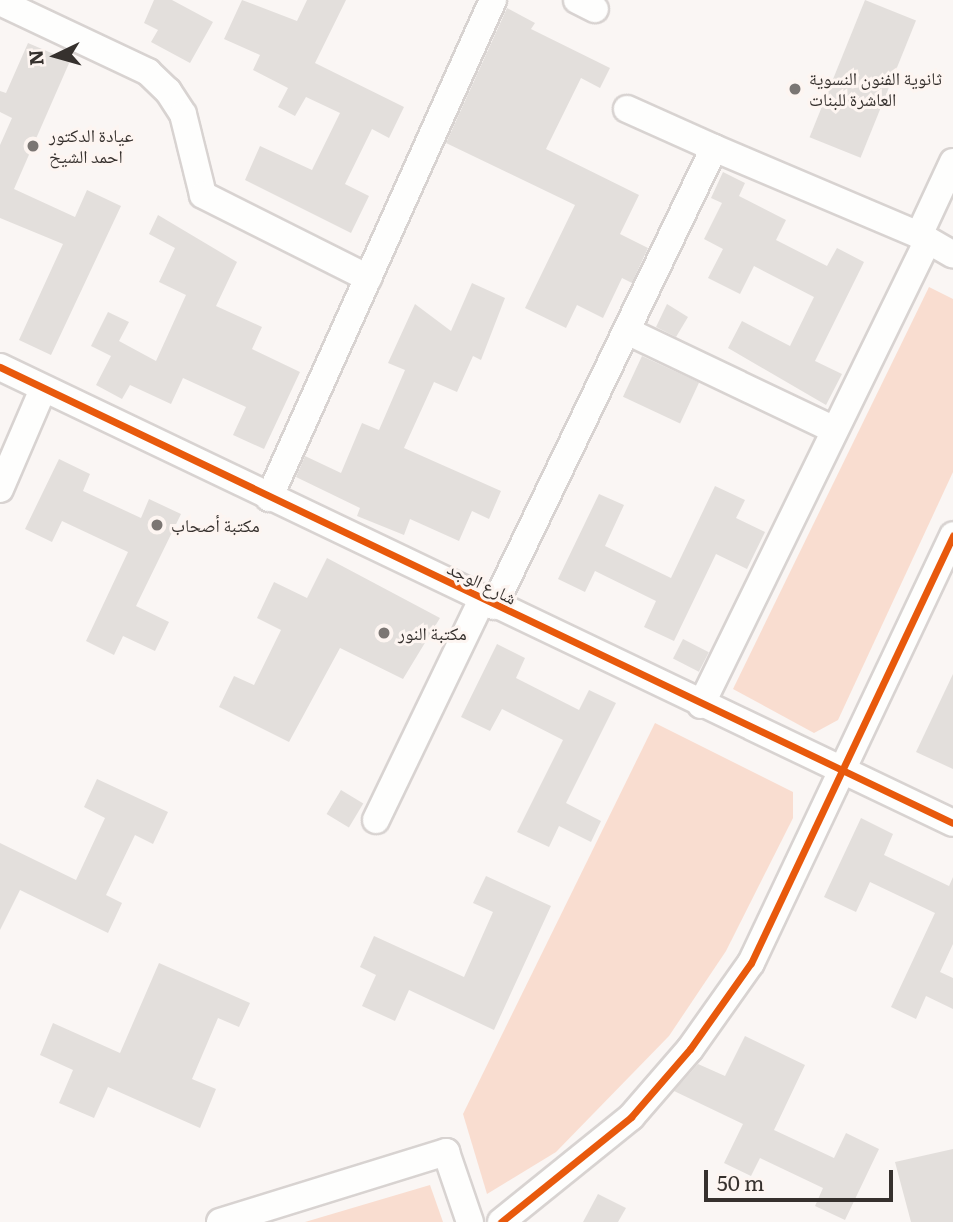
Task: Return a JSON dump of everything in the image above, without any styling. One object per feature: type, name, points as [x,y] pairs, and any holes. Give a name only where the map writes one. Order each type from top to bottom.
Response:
[{"type":"street","points":[[270,498],[493,0]]},
{"type":"street","points":[[0,2],[148,72],[168,92],[183,114],[203,195],[368,278]]},
{"type":"street","points":[[626,109],[924,237],[953,255]]},
{"type":"street","points":[[376,820],[626,331],[714,148]]},
{"type":"street","points":[[701,705],[835,430],[924,237],[953,162]]},
{"type":"street","points":[[626,331],[835,430]]},
{"type":"street","name":"شارع الوجد","points":[[0,367],[842,774],[953,823]]},
{"type":"street","points":[[0,489],[43,389]]},
{"type":"street","points":[[501,1222],[631,1117],[690,1049],[751,963],[953,535]]},
{"type":"street","points":[[220,1222],[446,1152],[470,1222]]},
{"type":"shaded area","points":[[929,287],[953,299],[953,472],[838,720],[814,733],[733,689]]},
{"type":"shaded area","points":[[655,723],[793,792],[793,818],[726,951],[669,1036],[556,1152],[487,1194],[463,1114]]},
{"type":"shaded area","points":[[430,1185],[443,1222],[305,1222]]},
{"type":"building","points":[[154,0],[172,0],[213,22],[190,63],[151,42],[158,30],[144,23]]},
{"type":"building","points":[[242,0],[297,21],[307,0],[346,0],[315,63],[404,107],[389,138],[372,129],[345,184],[369,196],[351,233],[245,180],[260,146],[312,170],[340,113],[306,97],[295,116],[278,107],[288,88],[253,70],[260,55],[224,39]]},
{"type":"building","points":[[865,0],[916,21],[861,158],[810,137]]},
{"type":"building","points":[[507,8],[535,23],[531,29],[610,68],[600,88],[581,78],[546,149],[639,195],[620,234],[648,248],[632,283],[622,278],[603,318],[577,305],[566,328],[525,308],[575,205],[446,143]]},
{"type":"building","points":[[28,43],[70,61],[14,189],[75,217],[87,190],[121,206],[51,355],[19,340],[63,244],[0,218],[0,145],[12,118],[0,112],[0,91],[6,93]]},
{"type":"building","points":[[723,172],[745,183],[739,196],[786,220],[776,240],[827,266],[837,248],[864,262],[815,361],[842,374],[826,405],[728,348],[742,321],[790,346],[814,297],[754,266],[740,294],[708,278],[723,249],[704,239],[722,203],[711,198]]},
{"type":"building","points":[[158,215],[237,262],[216,306],[262,327],[252,349],[300,372],[264,449],[233,435],[246,407],[183,378],[171,404],[130,385],[122,399],[96,385],[111,356],[91,346],[108,312],[129,322],[119,341],[156,361],[186,295],[159,282],[175,248],[149,234]]},
{"type":"building","points":[[472,283],[505,298],[481,360],[473,356],[457,392],[434,382],[404,448],[501,491],[489,519],[472,511],[459,541],[410,519],[404,535],[357,516],[360,508],[296,477],[305,456],[341,473],[362,423],[379,430],[405,370],[388,363],[415,304],[451,331]]},
{"type":"building","points":[[667,304],[688,317],[676,337],[656,327]]},
{"type":"building","points":[[642,356],[699,383],[680,423],[623,397]]},
{"type":"building","points":[[59,459],[90,474],[83,491],[141,518],[149,499],[181,514],[136,606],[169,622],[155,651],[123,636],[114,655],[86,641],[128,552],[62,521],[52,542],[25,529]]},
{"type":"building","points":[[715,486],[745,500],[736,518],[765,532],[747,569],[716,554],[674,641],[644,627],[656,601],[595,571],[585,592],[558,579],[599,494],[624,505],[605,546],[671,578]]},
{"type":"building","points":[[327,558],[440,618],[403,679],[340,648],[289,742],[219,707],[234,676],[254,685],[281,630],[257,618],[274,582],[307,598]]},
{"type":"building","points":[[683,639],[709,652],[699,672],[673,659]]},
{"type":"building","points":[[497,644],[525,658],[516,678],[579,710],[589,690],[616,703],[566,803],[601,821],[591,842],[559,826],[549,847],[517,832],[563,740],[502,709],[490,731],[461,717]]},
{"type":"building","points":[[953,674],[953,769],[916,752]]},
{"type":"building","points":[[97,779],[168,812],[153,844],[135,835],[106,895],[122,903],[108,933],[20,890],[0,930],[0,843],[76,880],[105,818],[84,807]]},
{"type":"building","points":[[341,790],[363,803],[349,827],[327,814]]},
{"type":"building","points":[[861,818],[893,834],[884,855],[949,886],[953,877],[953,944],[940,972],[953,978],[953,1009],[926,996],[916,1019],[891,1007],[935,913],[870,882],[856,912],[824,897]]},
{"type":"building","points":[[486,876],[551,906],[494,1030],[409,990],[395,1021],[362,1006],[376,975],[360,967],[374,936],[464,977],[493,912],[473,903]]},
{"type":"building","points":[[159,963],[250,1003],[239,1027],[218,1018],[192,1079],[216,1089],[200,1128],[108,1087],[94,1118],[59,1103],[73,1070],[40,1055],[53,1023],[120,1053]]},
{"type":"building","points":[[745,1036],[805,1065],[774,1130],[834,1158],[846,1133],[879,1149],[845,1220],[815,1206],[823,1188],[760,1158],[751,1176],[724,1163],[743,1124],[674,1091],[698,1064],[725,1076]]},
{"type":"building","points":[[953,1149],[953,1222],[911,1222],[895,1162]]},
{"type":"building","points":[[598,1194],[626,1208],[618,1222],[583,1222]]},
{"type":"cycle path","points":[[0,367],[953,823]]},
{"type":"cycle path","points":[[501,1222],[631,1117],[690,1049],[751,963],[953,535]]},
{"type":"place","name":"ثانوية الفنون النسوية العاشرة للبنات","points":[[795,89]]},
{"type":"place","name":"عيادة الدكتور احمد الشيخ","points":[[33,146]]},
{"type":"place","name":"مكتبة أصحاب","points":[[157,525]]},
{"type":"place","name":"مكتبة النور","points":[[384,633]]}]
